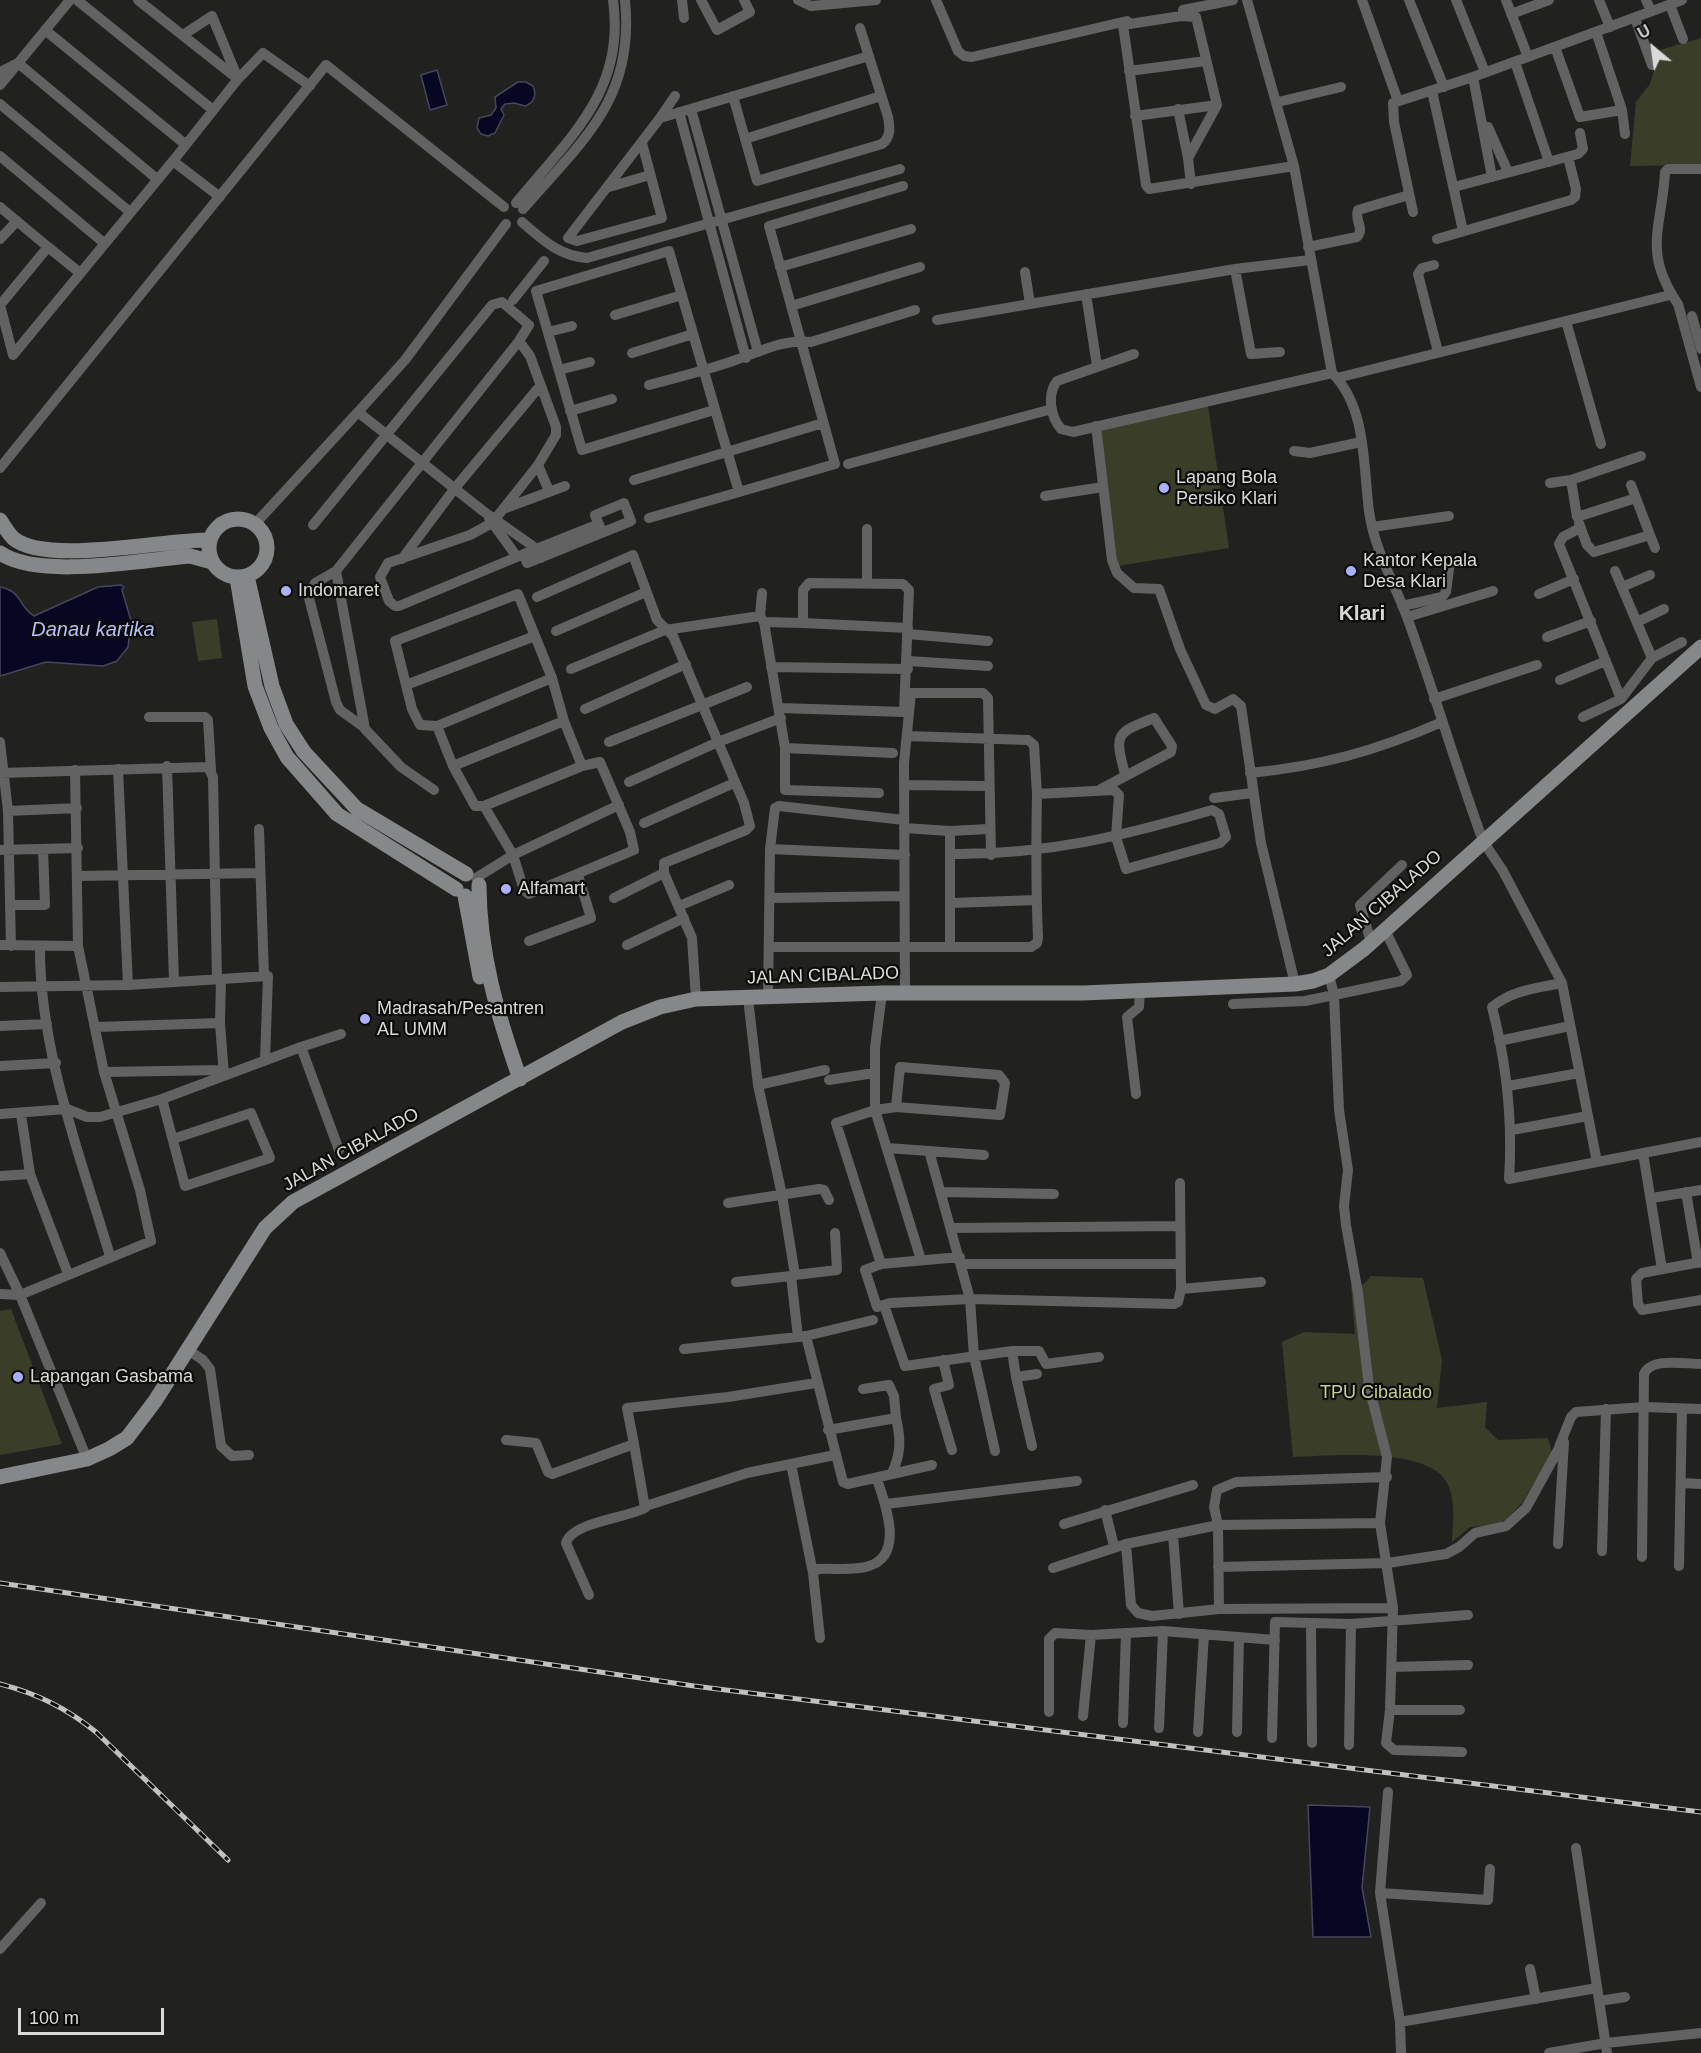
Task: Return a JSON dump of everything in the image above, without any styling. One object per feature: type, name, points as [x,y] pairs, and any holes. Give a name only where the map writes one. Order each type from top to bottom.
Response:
[{"type":"street","points":[[0,85],[70,0]]},
{"type":"street","points":[[77,0],[213,110]]},
{"type":"street","points":[[138,0],[238,79]]},
{"type":"street","points":[[561,157],[602,92],[615,39],[613,0]]},
{"type":"street","points":[[0,468],[326,65],[504,207],[520,206],[612,99],[624,58],[625,0]]},
{"type":"street","points":[[682,0],[684,18]]},
{"type":"street","points":[[701,0],[717,30],[750,12],[744,0]]},
{"type":"street","points":[[798,0],[810,6],[876,0]]},
{"type":"street","points":[[936,0],[958,51],[964,56],[972,57],[1233,0]]},
{"type":"street","points":[[1247,0],[1278,102],[1294,166],[1310,260],[1334,376],[1356,417],[1372,527],[1405,612],[1483,841],[1503,871],[1562,983],[1597,1162]]},
{"type":"street","points":[[1362,0],[1398,101]]},
{"type":"street","points":[[1409,0],[1444,87]]},
{"type":"street","points":[[1456,0],[1485,72]]},
{"type":"street","points":[[1506,0],[1527,57]]},
{"type":"street","points":[[1511,14],[1549,0]]},
{"type":"street","points":[[1599,0],[1610,27]]},
{"type":"street","points":[[1646,0],[1651,11]]},
{"type":"street","points":[[1413,212],[1392,109],[1393,103],[1473,77],[1682,0]]},
{"type":"street","points":[[1670,5],[1683,39]]},
{"type":"street","points":[[1122,24],[1194,15],[1217,105],[1188,158]]},
{"type":"street","points":[[183,35],[212,16],[238,79]]},
{"type":"street","points":[[1635,18],[1652,65]]},
{"type":"street","points":[[1122,24],[1147,187],[1152,190],[1294,166]]},
{"type":"street","points":[[733,96],[757,181],[882,144],[887,140],[890,130],[860,28]]},
{"type":"street","points":[[45,30],[185,144]]},
{"type":"street","points":[[1596,32],[1622,110],[1625,134]]},
{"type":"street","points":[[1555,47],[1580,117],[1622,110]]},
{"type":"street","points":[[48,247],[0,305],[13,355],[238,79],[263,53],[310,86]]},
{"type":"street","points":[[660,118],[869,56]]},
{"type":"street","points":[[1129,70],[1206,60]]},
{"type":"street","points":[[1515,62],[1549,162]]},
{"type":"street","points":[[0,72],[18,63]]},
{"type":"street","points":[[18,63],[157,179]]},
{"type":"street","points":[[1473,77],[1482,113],[1492,177]]},
{"type":"street","points":[[1278,102],[1341,87]]},
{"type":"street","points":[[1432,91],[1463,231]]},
{"type":"street","points":[[642,143],[662,218],[577,241],[568,238],[642,143],[675,96]]},
{"type":"street","points":[[745,139],[881,96]]},
{"type":"street","points":[[0,104],[130,212]]},
{"type":"street","points":[[1136,116],[1217,105]]},
{"type":"street","points":[[691,109],[759,352]]},
{"type":"street","points":[[1178,109],[1191,184]]},
{"type":"street","points":[[679,112],[746,357]]},
{"type":"street","points":[[1482,113],[1508,172]]},
{"type":"street","points":[[1454,187],[1578,154],[1583,149],[1580,133]]},
{"type":"street","points":[[0,156],[104,243]]},
{"type":"street","points":[[1437,238],[1575,197],[1576,189],[1568,157]]},
{"type":"street","points":[[172,161],[220,197]]},
{"type":"street","points":[[520,206],[522,222],[556,251],[571,257],[587,258],[900,169]]},
{"type":"street","points":[[1701,169],[1665,172],[1664,200],[1655,244],[1670,295],[1678,304],[1701,387]]},
{"type":"street","points":[[608,187],[650,175]]},
{"type":"street","points":[[649,518],[835,464],[769,226],[903,186]]},
{"type":"street","points":[[1308,247],[1357,237],[1361,229],[1356,214],[1358,210],[1409,195]]},
{"type":"street","points":[[0,207],[80,273]]},
{"type":"street","points":[[504,207],[501,216],[506,224],[516,226],[522,222]]},
{"type":"street","points":[[0,237],[17,221]]},
{"type":"street","points":[[255,524],[405,360],[477,267],[506,224]]},
{"type":"street","points":[[780,267],[911,229]]},
{"type":"street","points":[[714,410],[582,450],[536,291],[669,251],[739,492]]},
{"type":"street","points":[[937,320],[1235,269],[1310,260]]},
{"type":"street","points":[[513,300],[544,261]]},
{"type":"street","points":[[1434,265],[1422,268],[1418,274],[1438,352]]},
{"type":"street","points":[[791,306],[920,267]]},
{"type":"street","points":[[1235,269],[1251,354],[1280,352]]},
{"type":"street","points":[[1025,272],[1030,304]]},
{"type":"street","points":[[529,279],[543,289]]},
{"type":"street","points":[[1086,294],[1097,366]]},
{"type":"street","points":[[615,315],[682,295]]},
{"type":"street","points":[[1134,354],[1057,381],[1051,390],[1052,409],[1058,425],[1068,432],[1334,376],[1670,295]]},
{"type":"street","points":[[313,525],[386,432],[494,303],[502,302],[529,325],[519,341],[336,571],[315,583],[309,598],[340,710],[365,729],[401,767],[434,790]]},
{"type":"street","points":[[649,385],[703,371],[759,352],[801,341],[811,342],[915,310]]},
{"type":"street","points":[[1692,316],[1701,349]]},
{"type":"street","points":[[1566,321],[1601,444]]},
{"type":"street","points":[[548,332],[572,326]]},
{"type":"street","points":[[632,353],[693,334]]},
{"type":"street","points":[[497,517],[538,465],[556,435],[556,427],[530,356],[519,341]]},
{"type":"street","points":[[559,370],[590,362]]},
{"type":"street","points":[[402,559],[455,488],[540,387]]},
{"type":"street","points":[[570,411],[612,399]]},
{"type":"street","points":[[848,464],[1052,409]]},
{"type":"street","points":[[358,412],[483,511],[497,517],[539,553]]},
{"type":"street","points":[[634,480],[823,423]]},
{"type":"street","points":[[1096,426],[1112,560],[1117,573],[1134,588],[1159,589],[1180,650],[1206,705],[1215,709],[1233,699],[1239,703],[1245,724],[1252,793],[1261,843],[1295,984]]},
{"type":"street","points":[[1294,451],[1310,453],[1361,442]]},
{"type":"street","points":[[1550,483],[1571,480],[1641,456]]},
{"type":"street","points":[[538,465],[549,491]]},
{"type":"street","points":[[1571,480],[1577,517],[1589,548],[1596,552],[1650,535]]},
{"type":"street","points":[[1631,485],[1654,548]]},
{"type":"street","points":[[565,486],[549,491],[497,517],[470,535],[388,563],[380,577],[389,601],[395,606],[520,556],[539,553],[601,528]]},
{"type":"street","points":[[1045,496],[1103,487]]},
{"type":"street","points":[[1577,517],[1636,498]]},
{"type":"street","points":[[1372,527],[1449,516]]},
{"type":"street","points":[[497,517],[520,556]]},
{"type":"street","points":[[234,519],[255,524],[266,540],[266,559],[258,569],[242,577],[218,570],[208,551],[210,540],[223,523],[234,519]]},
{"type":"street","points":[[0,520],[14,539],[24,545],[52,550],[98,550],[189,539],[210,540]]},
{"type":"street","points":[[1580,528],[1563,537],[1559,544],[1621,699]]},
{"type":"street","points":[[867,529],[867,584]]},
{"type":"street","points":[[0,553],[18,561],[52,568],[190,556],[212,562]]},
{"type":"street","points":[[537,597],[633,555],[657,620],[673,636],[735,783],[750,826],[664,863],[664,873],[692,938],[696,999]]},
{"type":"street","points":[[1405,612],[1442,597],[1446,592],[1449,569]]},
{"type":"street","points":[[336,571],[365,729]]},
{"type":"street","points":[[1616,571],[1652,658]]},
{"type":"street","points":[[1622,587],[1650,575]]},
{"type":"street","points":[[242,577],[272,686],[286,724],[304,752],[357,809],[473,879]]},
{"type":"street","points":[[242,577],[255,686],[271,728],[287,757],[337,814],[461,892]]},
{"type":"street","points":[[1539,594],[1574,579]]},
{"type":"street","points":[[629,782],[780,713],[904,712],[908,665],[909,590],[907,586],[805,585],[802,590],[803,623]]},
{"type":"street","points":[[1405,612],[1493,591]]},
{"type":"street","points":[[556,631],[646,592]]},
{"type":"street","points":[[762,593],[762,619],[785,748],[785,790],[879,793]]},
{"type":"street","points":[[552,678],[437,726],[418,722],[394,644],[396,640],[518,594],[552,678],[564,721],[582,766]]},
{"type":"street","points":[[1637,622],[1664,609]]},
{"type":"street","points":[[570,669],[665,630],[762,619],[908,631],[988,641]]},
{"type":"street","points":[[1547,638],[1591,621]]},
{"type":"street","points":[[406,685],[535,636]]},
{"type":"street","points":[[1583,717],[1621,699],[1652,658],[1682,642]]},
{"type":"street","name":"JALAN CIBALADO","points":[[0,1477],[53,1468],[87,1459],[109,1449],[133,1431],[188,1350],[265,1228],[293,1202],[622,1022],[660,1007],[696,999],[749,1005],[768,998],[882,993],[1140,996],[1312,981],[1331,985],[1371,942],[1388,936],[1483,841],[1701,647]]},
{"type":"street","points":[[1560,680],[1606,661]]},
{"type":"street","points":[[585,709],[686,664]]},
{"type":"street","points":[[1434,699],[1537,665]]},
{"type":"street","points":[[771,667],[988,666]]},
{"type":"street","points":[[609,742],[701,703],[747,687]]},
{"type":"street","points":[[905,994],[904,785],[911,693],[983,693],[988,698],[991,855]]},
{"type":"street","points":[[149,717],[208,720],[213,777],[220,1023],[224,1073]]},
{"type":"street","points":[[1099,790],[1172,750],[1158,720],[1154,718],[1125,730],[1120,735],[1119,744],[1125,774]]},
{"type":"street","points":[[453,766],[564,721]]},
{"type":"street","points":[[1250,773],[1348,758],[1387,746],[1442,722]]},
{"type":"street","points":[[437,726],[453,766],[475,806],[483,806],[582,766],[597,761],[602,763],[634,850],[529,894],[524,890],[513,855],[483,806]]},
{"type":"street","points":[[770,947],[950,945],[1031,947],[1036,944],[1038,938],[1037,794],[1032,743],[1028,740],[989,741],[907,736]]},
{"type":"street","points":[[0,742],[8,811],[5,850],[12,905],[5,946],[78,946]]},
{"type":"street","points":[[785,748],[893,753]]},
{"type":"street","points":[[3,773],[118,770],[166,766],[204,766],[211,770]]},
{"type":"street","points":[[166,766],[168,874],[174,982]]},
{"type":"street","points":[[0,1294],[20,1295],[151,1241],[140,1190],[104,1072],[78,946],[75,770]]},
{"type":"street","points":[[118,770],[128,985]]},
{"type":"street","points":[[644,823],[735,783]]},
{"type":"street","points":[[904,785],[988,786]]},
{"type":"street","points":[[951,855],[991,855],[1037,851],[1116,837],[1212,810],[1219,814],[1226,837],[1220,843],[1129,869],[1123,865],[1116,837],[1119,795],[1114,789],[1037,794]]},
{"type":"street","points":[[1214,798],[1252,793]]},
{"type":"street","points":[[516,1081],[488,1013],[457,881],[473,879],[513,855],[619,805]]},
{"type":"street","points":[[768,998],[770,849],[773,811],[779,806],[950,831],[989,830]]},
{"type":"street","points":[[8,811],[77,808]]},
{"type":"street","points":[[259,829],[264,976]]},
{"type":"street","points":[[950,831],[952,903],[950,945]]},
{"type":"street","points":[[5,850],[78,848]]},
{"type":"street","points":[[12,905],[45,905],[43,849]]},
{"type":"street","points":[[770,849],[905,855]]},
{"type":"street","points":[[1371,942],[1360,905],[1402,865]]},
{"type":"street","points":[[78,876],[260,873]]},
{"type":"street","points":[[614,898],[664,873]]},
{"type":"street","points":[[529,941],[591,918],[578,875]]},
{"type":"street","points":[[473,879],[481,934],[516,1081]]},
{"type":"street","points":[[679,906],[729,885]]},
{"type":"street","points":[[770,898],[904,896]]},
{"type":"street","points":[[952,903],[1036,900]]},
{"type":"street","points":[[627,945],[684,918]]},
{"type":"street","points":[[1233,1004],[1305,1001],[1331,985],[1406,979],[1388,936]]},
{"type":"street","points":[[40,946],[40,985],[47,1024],[67,1109],[110,1256]]},
{"type":"street","points":[[0,987],[128,985],[268,976],[265,1060]]},
{"type":"street","points":[[1562,983],[1522,991],[1502,998],[1492,1007],[1508,1086],[1512,1130],[1509,1179],[1701,1142]]},
{"type":"street","points":[[1331,985],[1336,1084],[1348,1170],[1344,1206],[1346,1225],[1358,1293],[1368,1387],[1384,1442],[1387,1477],[1380,1522],[1393,1608],[1390,1710],[1386,1743],[1388,1747],[1462,1752]]},
{"type":"street","points":[[882,993],[874,1073],[875,1110],[921,1260]]},
{"type":"street","points":[[1136,1094],[1127,1017],[1136,1010],[1140,996]]},
{"type":"street","points":[[749,1005],[758,1085],[782,1195],[802,1336],[845,1484],[877,1479],[892,1473],[932,1465]]},
{"type":"street","points":[[95,1027],[220,1023]]},
{"type":"street","points":[[0,1026],[47,1024]]},
{"type":"street","points":[[1498,1041],[1570,1026]]},
{"type":"street","points":[[0,1114],[67,1109],[87,1117],[117,1112],[162,1099],[224,1073],[341,1034]]},
{"type":"street","points":[[301,1047],[339,1150]]},
{"type":"street","points":[[0,1066],[56,1063]]},
{"type":"street","points":[[881,1264],[836,1123],[875,1110],[896,1107],[1000,1115],[1005,1083],[999,1075],[900,1067],[896,1107]]},
{"type":"street","points":[[104,1072],[224,1073]]},
{"type":"street","points":[[758,1085],[827,1075],[874,1073]]},
{"type":"street","points":[[1508,1086],[1580,1073]]},
{"type":"street","points":[[162,1099],[185,1186],[270,1158],[251,1113],[173,1138]]},
{"type":"street","points":[[21,1114],[30,1174],[68,1274]]},
{"type":"street","points":[[1512,1130],[1588,1116]]},
{"type":"street","points":[[887,1148],[984,1155]]},
{"type":"street","points":[[929,1151],[970,1299],[974,1356],[995,1451]]},
{"type":"street","points":[[1643,1153],[1662,1269]]},
{"type":"street","points":[[0,1176],[30,1174]]},
{"type":"street","points":[[1179,1183],[1181,1289],[1178,1302],[1174,1304],[970,1299],[877,1307],[865,1270],[881,1264],[921,1260],[1180,1264]]},
{"type":"street","points":[[728,1203],[819,1189],[824,1190],[829,1200]]},
{"type":"street","points":[[1652,1198],[1701,1190]]},
{"type":"street","points":[[941,1192],[1054,1194]]},
{"type":"street","points":[[1686,1192],[1699,1262],[1637,1276],[1640,1308],[1647,1310],[1701,1300]]},
{"type":"street","points":[[951,1228],[1179,1226]]},
{"type":"street","points":[[736,1282],[837,1269],[835,1233]]},
{"type":"street","points":[[0,1253],[20,1295],[87,1459]]},
{"type":"street","points":[[1181,1289],[1261,1282]]},
{"type":"street","points":[[884,1305],[905,1366],[1012,1351],[1039,1352],[1046,1364],[1099,1357]]},
{"type":"street","points":[[684,1349],[802,1336],[873,1320]]},
{"type":"street","points":[[188,1350],[203,1360],[210,1369],[220,1446],[232,1456],[249,1455]]},
{"type":"street","points":[[1012,1351],[1032,1446]]},
{"type":"street","points":[[943,1360],[950,1385],[934,1389],[952,1450]]},
{"type":"street","points":[[1642,1557],[1644,1374],[1649,1366],[1701,1364]]},
{"type":"street","points":[[1017,1377],[1037,1374]]},
{"type":"street","points":[[646,1506],[627,1408],[728,1397],[816,1383]]},
{"type":"street","points":[[864,1389],[889,1385],[894,1396],[900,1436],[900,1456],[892,1473]]},
{"type":"street","points":[[1558,1544],[1565,1436],[1567,1425],[1576,1412],[1644,1407],[1701,1409]]},
{"type":"street","points":[[1602,1551],[1606,1409]]},
{"type":"street","points":[[1679,1566],[1682,1409]]},
{"type":"street","points":[[828,1430],[896,1418]]},
{"type":"street","points":[[1218,1567],[1388,1563],[1446,1554],[1459,1547],[1475,1533],[1506,1526],[1526,1508],[1565,1436]]},
{"type":"street","points":[[506,1440],[536,1443],[548,1472],[552,1474],[634,1444]]},
{"type":"street","points":[[589,1595],[566,1543],[568,1537],[580,1529],[644,1510],[646,1506],[747,1473],[835,1455]]},
{"type":"street","points":[[792,1464],[813,1573],[820,1638]]},
{"type":"street","points":[[1219,1609],[1218,1525],[1214,1495],[1221,1487],[1236,1482],[1387,1477]]},
{"type":"street","points":[[813,1573],[818,1569],[869,1566],[879,1561],[886,1551],[891,1530],[877,1479]]},
{"type":"street","points":[[885,1504],[1077,1481]]},
{"type":"street","points":[[1682,1483],[1701,1484]]},
{"type":"street","points":[[1064,1524],[1193,1485]]},
{"type":"street","points":[[1105,1510],[1114,1546]]},
{"type":"street","points":[[1053,1568],[1114,1546],[1218,1525],[1380,1522]]},
{"type":"street","points":[[1173,1534],[1179,1614]]},
{"type":"street","points":[[1126,1544],[1133,1608],[1152,1616],[1219,1609],[1393,1608]]},
{"type":"street","points":[[1272,1610],[1275,1622],[1272,1738]]},
{"type":"street","points":[[1275,1622],[1311,1625],[1351,1624],[1468,1615]]},
{"type":"street","points":[[1349,1745],[1351,1624]]},
{"type":"street","points":[[1311,1625],[1312,1743]]},
{"type":"street","points":[[1049,1712],[1049,1639],[1056,1633],[1091,1635],[1163,1631],[1275,1640]]},
{"type":"street","points":[[1159,1728],[1163,1631]]},
{"type":"street","points":[[1123,1723],[1126,1633]]},
{"type":"street","points":[[1198,1731],[1204,1634]]},
{"type":"street","points":[[1083,1716],[1091,1635]]},
{"type":"street","points":[[1237,1732],[1239,1638]]},
{"type":"street","points":[[1392,1666],[1468,1665]]},
{"type":"street","points":[[1390,1710],[1460,1710]]},
{"type":"street","points":[[1388,1792],[1380,1893],[1400,2022],[1401,2053]]},
{"type":"street","points":[[1576,1848],[1606,2048]]},
{"type":"street","points":[[1380,1893],[1488,1900],[1490,1869]]},
{"type":"street","points":[[0,1949],[41,1903]]},
{"type":"street","points":[[1530,1970],[1536,1999]]},
{"type":"street","points":[[1400,2022],[1597,1988]]},
{"type":"street","points":[[1599,2001],[1625,1997]]},
{"type":"street","points":[[1554,2053],[1606,2048],[1701,2033]]},
{"type":"green space","points":[[1701,38],[1701,165],[1630,166],[1636,102],[1650,84],[1660,50]]},
{"type":"green space","name":"Lapang Bola Persiko Klari","points":[[1208,406],[1229,548],[1118,566],[1099,427]]},
{"type":"green space","points":[[217,619],[222,658],[198,661],[192,622]]},
{"type":"green space","name":"TPU Cibalado","points":[[1371,1276],[1423,1278],[1442,1360],[1437,1408],[1487,1402],[1485,1427],[1498,1440],[1548,1438],[1552,1453],[1522,1503],[1506,1519],[1495,1525],[1470,1527],[1452,1542],[1453,1512],[1450,1490],[1436,1471],[1420,1463],[1376,1456],[1293,1457],[1282,1342],[1304,1332],[1355,1334],[1351,1286],[1364,1284]]},
{"type":"green space","name":"Lapangan Gasbama","points":[[11,1309],[62,1444],[0,1455],[0,1311]]},
{"type":"water","points":[[437,70],[447,105],[430,110],[421,75]]},
{"type":"water","points":[[518,82],[526,82],[533,86],[535,92],[533,101],[525,106],[514,103],[505,104],[501,109],[504,115],[495,133],[488,136],[481,134],[477,128],[479,118],[491,115],[496,108],[495,97]]},
{"type":"water","name":"Danau kartika","points":[[121,585],[124,587],[122,590],[131,621],[128,647],[117,661],[103,666],[46,662],[0,676],[0,587],[13,592],[34,616],[98,587]]},
{"type":"water","points":[[1308,1805],[1370,1807],[1362,1887],[1371,1937],[1313,1937]]},
{"type":"railway","points":[[0,1583],[694,1686],[1701,1812]]},
{"type":"railway","points":[[0,1684],[27,1692],[51,1703],[96,1732],[228,1860]]},
{"type":"place","name":"Lapang Bola Persiko Klari","points":[[1164,488]]},
{"type":"place","name":"Kantor Kepala Desa Klari","points":[[1351,571]]},
{"type":"place","name":"Indomaret","points":[[286,591]]},
{"type":"place","name":"Alfamart","points":[[506,889]]},
{"type":"place","name":"Madrasah/Pesantren AL UMM","points":[[365,1019]]},
{"type":"place","name":"Lapangan Gasbama","points":[[18,1377]]},
{"type":"district","name":"Klari","points":[[1362,614]]}]
